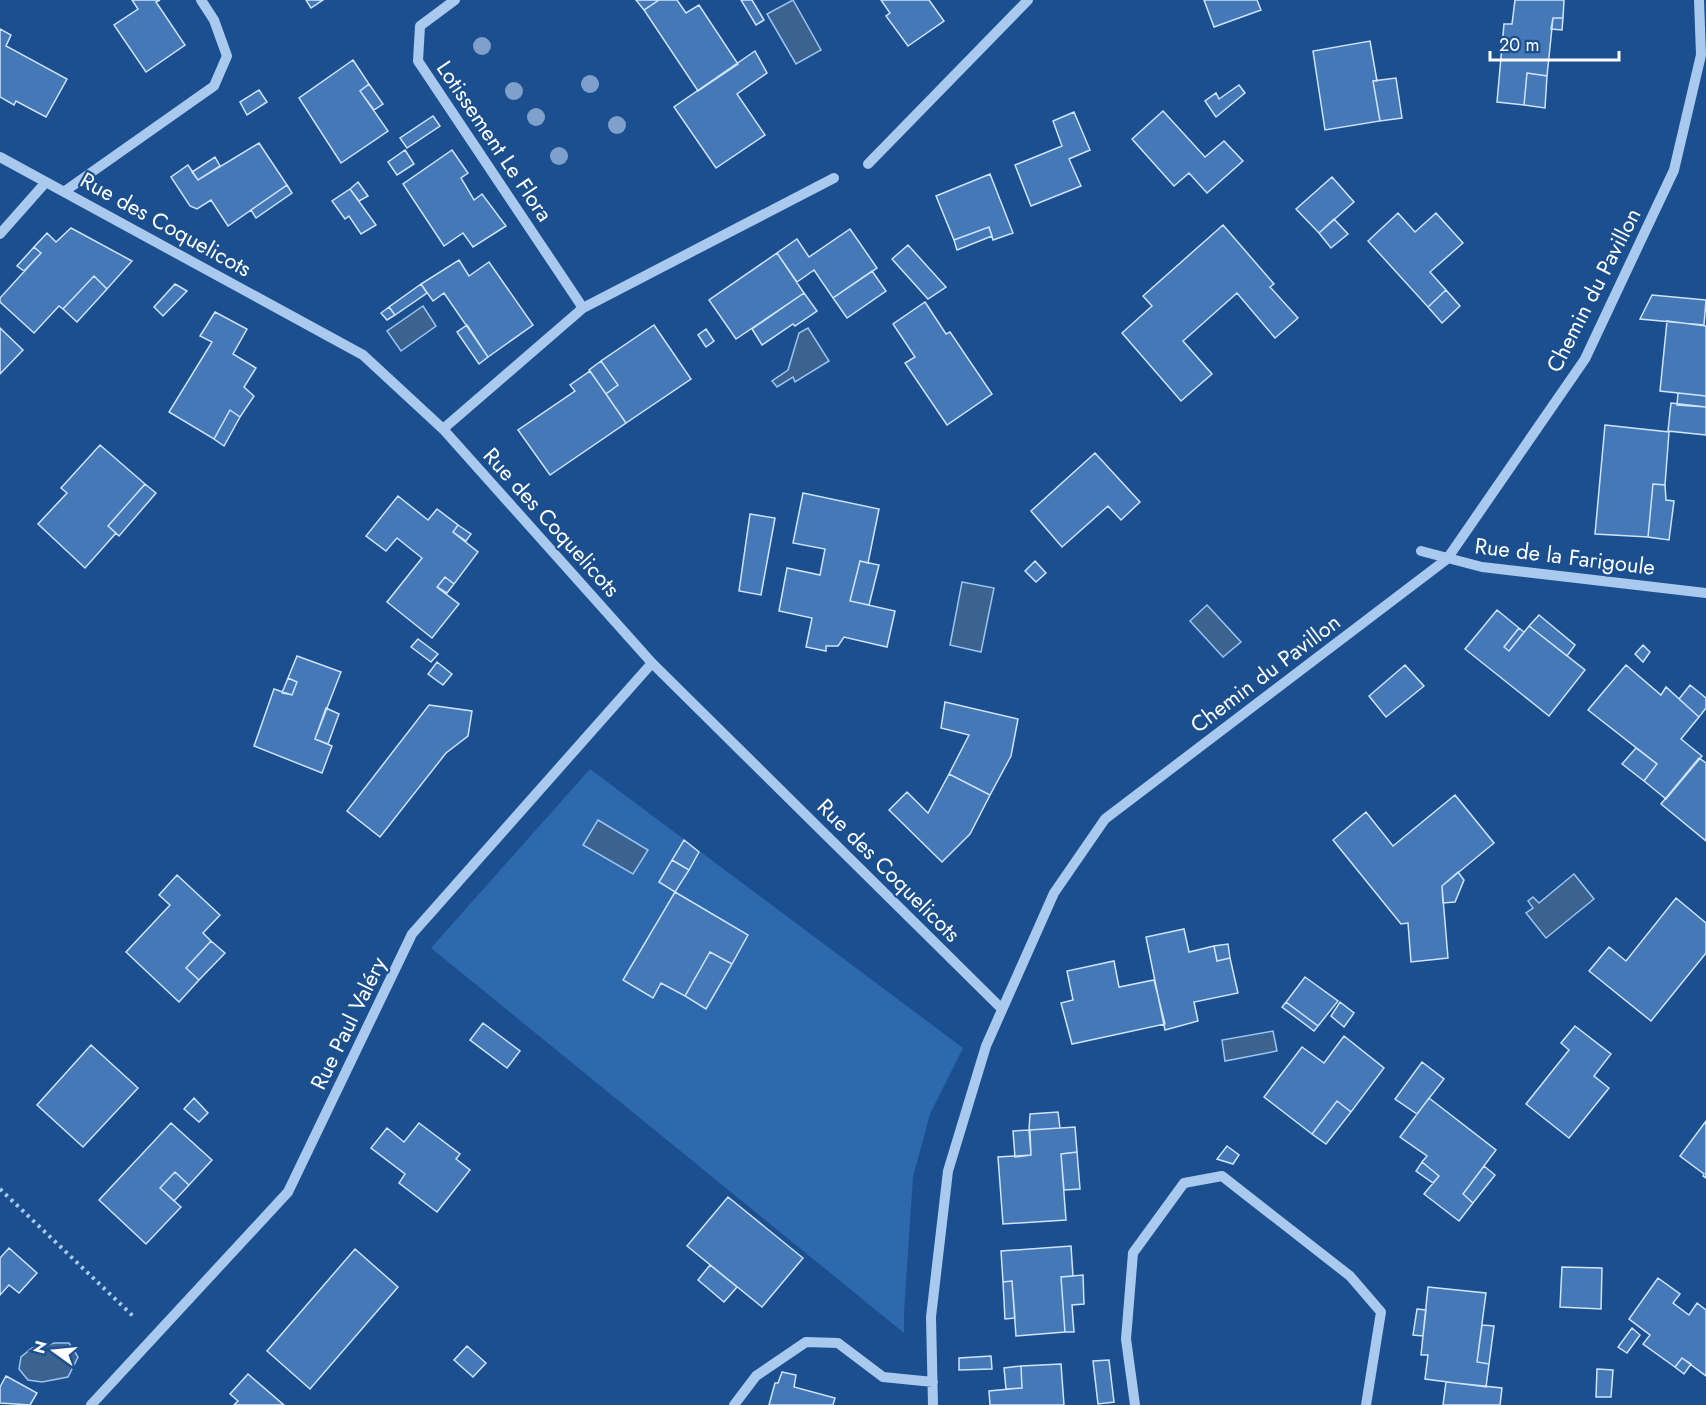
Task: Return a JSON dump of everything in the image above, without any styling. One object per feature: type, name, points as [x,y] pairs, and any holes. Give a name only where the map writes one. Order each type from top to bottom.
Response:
[{"type":"street","points":[[65,191],[214,86],[227,56],[214,20],[201,0]]},
{"type":"street","name":"Lotissement Le Flora","points":[[455,0],[420,26],[418,61],[583,308]]},
{"type":"street","points":[[868,164],[1028,0]]},
{"type":"street","name":"Chemin du Pavillon","points":[[933,1405],[931,1317],[948,1171],[986,1046],[1054,892],[1105,819],[1447,559],[1585,359],[1674,170],[1701,55],[1699,0]]},
{"type":"street","name":"Rue des Coquelicots","points":[[0,156],[363,355],[443,429],[652,663],[1002,1009]]},
{"type":"street","points":[[443,429],[583,308],[834,178]]},
{"type":"street","points":[[0,234],[46,182]]},
{"type":"street","name":"Rue de la Farigoule","points":[[1421,551],[1482,567],[1706,593]]},
{"type":"street","name":"Rue Paul Valéry","points":[[91,1405],[288,1192],[412,934],[652,663]]},
{"type":"street","points":[[1135,1405],[1126,1340],[1133,1253],[1184,1183],[1222,1176],[1350,1276],[1381,1312],[1366,1405]]},
{"type":"street","points":[[734,1405],[756,1376],[806,1342],[838,1343],[883,1377],[933,1382]]},
{"type":"path","points":[[0,1189],[154,1336]]},
{"type":"shaded area","points":[[793,0],[821,50],[796,64],[767,14]]},
{"type":"shaded area","points":[[423,306],[436,326],[401,351],[387,331]]},
{"type":"shaded area","points":[[808,328],[829,361],[795,382],[793,377],[777,387],[772,381],[788,370],[799,333]]},
{"type":"shaded area","points":[[962,582],[994,588],[981,652],[950,645]]},
{"type":"shaded area","points":[[1207,605],[1241,642],[1223,657],[1190,621]]},
{"type":"shaded area","points":[[590,769],[963,1048],[930,1114],[913,1177],[904,1333],[431,948]]},
{"type":"shaded area","points":[[598,820],[648,850],[633,874],[583,845]]},
{"type":"shaded area","points":[[1574,874],[1594,899],[1546,938],[1526,913],[1533,908],[1528,901],[1533,897],[1539,903]]},
{"type":"shaded area","points":[[1273,1031],[1277,1051],[1225,1061],[1222,1040]]},
{"type":"shaded area","points":[[55,1343],[69,1343],[78,1357],[68,1377],[42,1382],[28,1380],[19,1369],[21,1357],[32,1348]]},
{"type":"building","points":[[132,0],[160,0],[156,2],[185,45],[146,72],[114,25],[138,9]]},
{"type":"building","points":[[306,0],[323,0],[311,8]]},
{"type":"building","points":[[636,0],[659,0],[644,10]]},
{"type":"building","points":[[659,0],[677,0],[686,13],[699,5],[738,64],[698,91],[644,10]]},
{"type":"building","points":[[741,0],[752,0],[764,20],[756,25]]},
{"type":"building","points":[[881,0],[929,0],[944,21],[908,46],[886,16],[890,13]]},
{"type":"building","points":[[1204,0],[1257,0],[1261,10],[1214,27]]},
{"type":"building","points":[[1515,0],[1564,0],[1563,18],[1553,18],[1547,76],[1527,73],[1524,105],[1497,102],[1504,24],[1512,24]]},
{"type":"building","points":[[1553,18],[1563,18],[1562,30],[1551,29]]},
{"type":"building","points":[[0,29],[11,35],[6,46],[67,79],[46,117],[16,101],[14,105],[0,97]]},
{"type":"building","points":[[1370,41],[1377,81],[1373,81],[1380,121],[1325,130],[1313,51]]},
{"type":"building","points":[[755,51],[767,73],[737,94],[765,135],[716,168],[674,107]]},
{"type":"building","points":[[353,60],[369,84],[360,91],[388,131],[341,163],[299,98]]},
{"type":"building","points":[[1527,73],[1547,76],[1545,108],[1524,105]]},
{"type":"building","points":[[1396,78],[1402,118],[1380,121],[1373,81]]},
{"type":"building","points":[[369,84],[383,104],[374,110],[360,91]]},
{"type":"building","points":[[1239,85],[1245,93],[1216,117],[1205,101],[1216,93],[1219,99]]},
{"type":"building","points":[[259,90],[267,102],[247,115],[240,102]]},
{"type":"building","points":[[1163,111],[1205,157],[1224,141],[1243,161],[1207,193],[1189,173],[1174,186],[1132,139]]},
{"type":"building","points":[[1074,112],[1090,150],[1069,159],[1081,186],[1031,206],[1015,165],[1062,146],[1053,121]]},
{"type":"building","points":[[433,116],[440,126],[407,148],[400,138]]},
{"type":"building","points":[[259,143],[287,185],[228,226],[211,200],[197,209],[190,206],[171,177],[188,165],[198,180]]},
{"type":"building","points":[[405,150],[414,164],[397,175],[388,162]]},
{"type":"building","points":[[452,150],[468,173],[461,178],[474,200],[482,194],[506,226],[473,247],[463,233],[444,246],[403,184]]},
{"type":"building","points":[[215,157],[220,166],[198,180],[192,172]]},
{"type":"building","points":[[990,174],[1013,233],[993,240],[989,227],[954,240],[936,196]]},
{"type":"building","points":[[1332,177],[1354,202],[1319,233],[1296,209]]},
{"type":"building","points":[[358,182],[368,196],[359,201],[350,189]]},
{"type":"building","points":[[287,185],[292,193],[256,218],[251,210]]},
{"type":"building","points":[[350,189],[376,225],[361,234],[349,216],[345,219],[332,201]]},
{"type":"building","points":[[1398,213],[1415,232],[1436,213],[1463,243],[1430,272],[1446,290],[1428,307],[1368,241]]},
{"type":"building","points":[[1334,219],[1348,234],[1331,248],[1319,233]]},
{"type":"building","points":[[1223,225],[1274,284],[1270,287],[1298,318],[1275,338],[1237,293],[1183,341],[1212,374],[1181,401],[1122,333],[1152,306],[1143,296]]},
{"type":"building","points":[[989,227],[992,236],[957,250],[954,240]]},
{"type":"building","points":[[71,228],[132,261],[107,289],[94,276],[63,309],[59,306],[34,333],[0,302],[0,298],[41,253],[34,247],[47,233],[56,242]]},
{"type":"building","points":[[850,229],[877,268],[833,298],[814,270],[797,282],[777,253],[797,239],[809,257]]},
{"type":"building","points":[[908,245],[946,287],[928,299],[892,259]]},
{"type":"building","points":[[34,247],[41,253],[24,271],[17,266]]},
{"type":"building","points":[[777,253],[804,293],[736,339],[709,300]]},
{"type":"building","points":[[459,260],[469,276],[489,262],[533,325],[488,357],[444,293],[433,301],[421,284]]},
{"type":"building","points":[[872,271],[886,291],[847,318],[833,298]]},
{"type":"building","points":[[94,276],[107,289],[77,322],[63,309]]},
{"type":"building","points":[[175,284],[187,291],[163,316],[154,307]]},
{"type":"building","points":[[421,284],[427,293],[395,315],[389,307]]},
{"type":"building","points":[[1446,290],[1460,306],[1442,323],[1428,307]]},
{"type":"building","points":[[804,293],[817,311],[762,345],[752,329]]},
{"type":"building","points":[[1652,295],[1706,300],[1704,325],[1640,319]]},
{"type":"building","points":[[925,302],[946,334],[950,332],[992,394],[947,425],[905,363],[915,357],[893,324]]},
{"type":"building","points":[[389,307],[395,315],[387,320],[381,313]]},
{"type":"building","points":[[215,312],[247,329],[233,354],[256,368],[244,387],[254,396],[240,417],[230,410],[214,439],[169,412],[212,342],[200,336]]},
{"type":"building","points":[[1667,321],[1706,326],[1706,396],[1660,391]]},
{"type":"building","points":[[467,325],[488,357],[479,364],[457,332]]},
{"type":"building","points":[[654,325],[691,379],[626,423],[606,394],[618,385],[601,361]]},
{"type":"building","points":[[0,328],[23,350],[0,374]]},
{"type":"building","points":[[706,329],[714,341],[706,347],[698,335]]},
{"type":"building","points":[[601,361],[618,385],[606,394],[589,370]]},
{"type":"building","points":[[590,371],[626,423],[550,475],[518,430],[575,391],[570,385]]},
{"type":"building","points":[[1678,393],[1706,396],[1706,407],[1677,405]]},
{"type":"building","points":[[1671,403],[1706,407],[1706,435],[1668,431]]},
{"type":"building","points":[[230,410],[240,417],[224,446],[214,439]]},
{"type":"building","points":[[1605,425],[1669,432],[1665,485],[1653,484],[1648,537],[1595,534]]},
{"type":"building","points":[[100,445],[145,484],[108,526],[116,533],[85,568],[38,524],[67,493],[61,488]]},
{"type":"building","points":[[1095,453],[1140,502],[1121,520],[1108,506],[1062,547],[1031,511]]},
{"type":"building","points":[[145,484],[156,493],[119,536],[108,526]]},
{"type":"building","points":[[1653,484],[1665,485],[1666,500],[1674,501],[1669,540],[1648,537]]},
{"type":"building","points":[[803,493],[879,509],[868,563],[860,561],[850,601],[895,611],[887,647],[844,637],[838,646],[826,646],[826,651],[806,647],[812,618],[779,611],[787,568],[820,575],[825,549],[793,543]]},
{"type":"building","points":[[398,496],[428,520],[437,509],[458,525],[453,532],[478,552],[454,584],[445,577],[437,587],[459,604],[432,638],[387,602],[422,558],[397,538],[386,551],[366,536]]},
{"type":"building","points":[[750,514],[775,518],[761,595],[739,591]]},
{"type":"building","points":[[458,525],[471,534],[466,541],[453,532]]},
{"type":"building","points":[[860,561],[879,565],[869,605],[850,601]]},
{"type":"building","points":[[1035,561],[1046,573],[1036,582],[1025,571]]},
{"type":"building","points":[[445,577],[454,584],[447,593],[437,587]]},
{"type":"building","points":[[1497,610],[1519,628],[1504,647],[1509,651],[1529,626],[1585,670],[1549,716],[1465,649]]},
{"type":"building","points":[[1539,615],[1575,645],[1567,656],[1529,626]]},
{"type":"building","points":[[1519,628],[1524,632],[1509,651],[1504,647]]},
{"type":"building","points":[[418,639],[438,654],[431,662],[411,647]]},
{"type":"building","points":[[1643,645],[1650,652],[1643,662],[1635,654]]},
{"type":"building","points":[[297,656],[341,672],[315,739],[332,746],[322,773],[254,746],[274,689],[292,695],[297,682],[288,678]]},
{"type":"building","points":[[437,662],[452,674],[443,685],[428,674]]},
{"type":"building","points":[[1405,665],[1424,686],[1386,717],[1369,696]]},
{"type":"building","points":[[1626,665],[1661,695],[1666,687],[1699,717],[1681,739],[1702,756],[1666,799],[1644,781],[1657,764],[1588,710]]},
{"type":"building","points":[[288,678],[297,682],[292,695],[282,693]]},
{"type":"building","points":[[1690,685],[1706,698],[1706,708],[1699,717],[1679,699]]},
{"type":"building","points":[[945,702],[1018,719],[1011,756],[990,795],[949,774],[969,735],[941,728]]},
{"type":"building","points":[[429,705],[472,711],[468,736],[446,753],[380,837],[347,811]]},
{"type":"building","points":[[326,708],[339,714],[328,744],[315,739]]},
{"type":"building","points":[[1636,748],[1657,764],[1644,781],[1622,764]]},
{"type":"building","points":[[1699,758],[1706,763],[1706,841],[1661,804]]},
{"type":"building","points":[[949,774],[990,795],[970,834],[942,862],[889,810],[907,792],[928,813]]},
{"type":"building","points":[[1455,795],[1494,843],[1442,886],[1448,958],[1411,962],[1408,923],[1401,924],[1333,840],[1366,812],[1393,846]]},
{"type":"building","points":[[684,840],[699,852],[689,870],[672,860]]},
{"type":"building","points":[[672,860],[689,870],[675,892],[659,882]]},
{"type":"building","points":[[1458,872],[1464,880],[1455,902],[1443,903],[1442,886]]},
{"type":"building","points":[[177,875],[220,915],[203,933],[211,941],[186,968],[199,980],[179,1002],[126,952],[170,905],[159,895]]},
{"type":"building","points":[[675,892],[748,935],[732,964],[710,952],[685,996],[661,983],[653,998],[623,980]]},
{"type":"building","points":[[1676,898],[1706,923],[1706,953],[1651,1021],[1589,971],[1609,947],[1626,961]]},
{"type":"building","points":[[1184,929],[1189,952],[1214,946],[1217,961],[1230,958],[1238,993],[1194,1002],[1198,1021],[1165,1030],[1146,937]]},
{"type":"building","points":[[211,941],[225,953],[199,980],[186,968]]},
{"type":"building","points":[[1228,944],[1230,958],[1217,961],[1214,946]]},
{"type":"building","points":[[710,952],[732,964],[706,1009],[685,996]]},
{"type":"building","points":[[1114,961],[1119,987],[1154,980],[1165,1024],[1072,1044],[1061,1003],[1073,1000],[1067,971]]},
{"type":"building","points":[[1305,977],[1338,1001],[1318,1026],[1286,1002]]},
{"type":"building","points":[[1286,1002],[1318,1026],[1314,1031],[1282,1007]]},
{"type":"building","points":[[1340,1002],[1354,1013],[1344,1027],[1331,1016]]},
{"type":"building","points":[[483,1023],[520,1051],[507,1068],[470,1040]]},
{"type":"building","points":[[1575,1026],[1611,1054],[1594,1076],[1609,1088],[1569,1138],[1526,1104],[1569,1050],[1561,1043]]},
{"type":"building","points":[[1344,1036],[1384,1068],[1351,1112],[1337,1101],[1312,1134],[1264,1097],[1302,1047],[1324,1063]]},
{"type":"building","points":[[91,1045],[138,1088],[83,1147],[37,1105]]},
{"type":"building","points":[[1422,1062],[1444,1079],[1417,1114],[1395,1099]]},
{"type":"building","points":[[194,1098],[208,1113],[199,1122],[184,1109]]},
{"type":"building","points":[[1429,1098],[1496,1150],[1463,1194],[1473,1203],[1459,1221],[1424,1194],[1439,1176],[1422,1162],[1427,1156],[1400,1137]]},
{"type":"building","points":[[1337,1101],[1351,1112],[1326,1144],[1312,1134]]},
{"type":"building","points":[[1058,1112],[1060,1128],[1029,1130],[1030,1114]]},
{"type":"building","points":[[1706,1121],[1706,1178],[1680,1156]]},
{"type":"building","points":[[171,1123],[212,1160],[189,1185],[175,1172],[160,1188],[181,1207],[146,1244],[99,1200]]},
{"type":"building","points":[[419,1123],[460,1154],[456,1159],[470,1170],[437,1212],[399,1183],[405,1174],[371,1148],[387,1128],[404,1142]]},
{"type":"building","points":[[1075,1127],[1077,1152],[1061,1154],[1066,1220],[1003,1224],[998,1157],[1031,1155],[1030,1130]]},
{"type":"building","points":[[1029,1130],[1031,1155],[1015,1157],[1013,1131]]},
{"type":"building","points":[[1227,1146],[1239,1155],[1233,1164],[1217,1159]]},
{"type":"building","points":[[1077,1152],[1080,1189],[1064,1190],[1061,1154]]},
{"type":"building","points":[[1422,1162],[1439,1176],[1433,1183],[1416,1171]]},
{"type":"building","points":[[1484,1166],[1495,1175],[1473,1203],[1463,1194]]},
{"type":"building","points":[[175,1172],[189,1185],[174,1201],[160,1188]]},
{"type":"building","points":[[728,1197],[803,1258],[762,1307],[687,1246]]},
{"type":"building","points":[[1071,1246],[1073,1276],[1061,1277],[1065,1332],[1016,1336],[1012,1281],[1003,1282],[1001,1251]]},
{"type":"building","points":[[9,1248],[37,1273],[19,1293],[9,1285],[0,1295],[0,1258]]},
{"type":"building","points":[[355,1249],[398,1287],[310,1389],[267,1351]]},
{"type":"building","points":[[710,1265],[737,1287],[724,1302],[698,1280]]},
{"type":"building","points":[[1562,1267],[1602,1268],[1601,1309],[1560,1307]]},
{"type":"building","points":[[1083,1275],[1084,1304],[1072,1305],[1074,1332],[1065,1332],[1061,1277]]},
{"type":"building","points":[[1658,1278],[1680,1294],[1673,1303],[1689,1315],[1697,1303],[1706,1310],[1706,1376],[1682,1358],[1675,1367],[1643,1344],[1650,1335],[1629,1319]]},
{"type":"building","points":[[1012,1281],[1015,1318],[1005,1319],[1003,1282]]},
{"type":"building","points":[[1428,1287],[1486,1293],[1477,1362],[1489,1364],[1486,1387],[1425,1379],[1428,1355],[1421,1355]]},
{"type":"building","points":[[1417,1309],[1426,1310],[1423,1336],[1413,1335]]},
{"type":"building","points":[[1482,1325],[1494,1326],[1489,1364],[1477,1362]]},
{"type":"building","points":[[1632,1328],[1640,1335],[1627,1353],[1618,1347]]},
{"type":"building","points":[[467,1346],[486,1363],[473,1377],[454,1360]]},
{"type":"building","points":[[991,1356],[992,1369],[959,1370],[959,1358]]},
{"type":"building","points":[[1682,1358],[1691,1364],[1684,1374],[1675,1367]]},
{"type":"building","points":[[1109,1360],[1114,1402],[1098,1404],[1093,1361]]},
{"type":"building","points":[[1061,1364],[1064,1405],[990,1405],[989,1391],[1022,1388],[1021,1366]]},
{"type":"building","points":[[1021,1366],[1022,1388],[1006,1389],[1004,1368]]},
{"type":"building","points":[[1597,1369],[1613,1370],[1611,1397],[1596,1397]]},
{"type":"building","points":[[782,1372],[796,1375],[794,1387],[835,1398],[833,1405],[769,1405],[775,1383],[778,1383]]},
{"type":"building","points":[[248,1374],[284,1405],[234,1405],[238,1401],[230,1394]]},
{"type":"building","points":[[6,1376],[37,1393],[30,1405],[0,1403],[0,1387]]},
{"type":"building","points":[[1446,1382],[1502,1388],[1500,1405],[1443,1405]]}]
